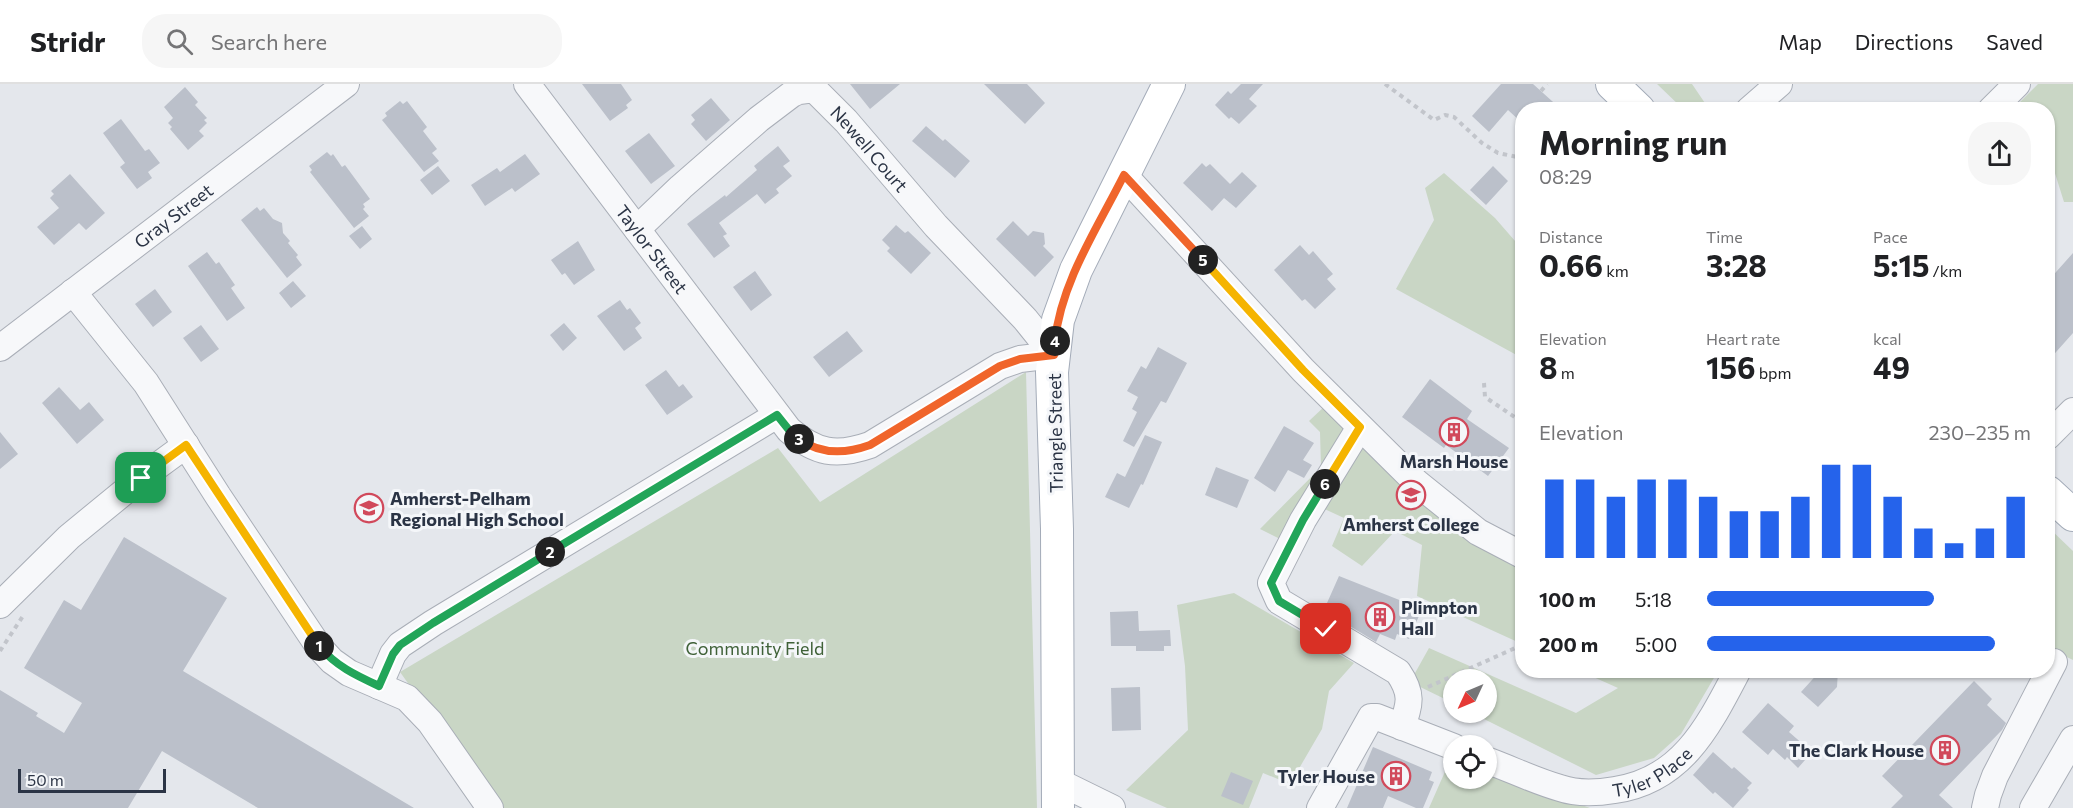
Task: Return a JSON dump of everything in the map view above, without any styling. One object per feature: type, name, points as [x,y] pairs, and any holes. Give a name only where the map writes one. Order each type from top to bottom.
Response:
[{"type":"main road","name":"Triangle Street","points":[[1058,794],[1057,541],[1052,372],[1058,320],[1076,270],[1169,84]]},
{"type":"main road","points":[[1612,84],[1631,102]]},
{"type":"main road","points":[[2055,498],[2073,515]]},
{"type":"street","name":"Gray Street","points":[[0,348],[346,84]]},
{"type":"street","name":"Taylor Street","points":[[527,84],[777,415],[789,430],[809,446],[838,453],[870,445],[1000,366],[1020,359],[1054,355]]},
{"type":"street","points":[[1758,102],[1779,84]]},
{"type":"street","points":[[1999,102],[2017,84]]},
{"type":"street","name":"Newell Court","points":[[637,229],[759,119],[792,94],[814,89],[846,121],[936,226],[1025,319],[1054,355]]},
{"type":"street","points":[[1124,175],[1303,370],[1417,483],[1478,532],[1515,551]]},
{"type":"street","points":[[73,292],[146,383],[319,646],[332,661],[349,673],[407,698],[430,722],[490,808]]},
{"type":"street","points":[[2055,429],[2073,411]]},
{"type":"street","points":[[379,686],[393,654],[406,641],[777,415]]},
{"type":"street","points":[[1360,427],[1303,520],[1271,583],[1279,601],[1398,672],[1407,686],[1409,705],[1402,727]]},
{"type":"street","points":[[0,616],[69,537],[141,478],[186,445]]},
{"type":"street","name":"Tyler Place","points":[[1497,764],[1562,789],[1597,793],[1629,788],[1661,774],[1687,754],[1708,727],[1734,678]]},
{"type":"street","points":[[1985,808],[1995,776],[2050,678]]},
{"type":"street","points":[[1320,808],[1371,717],[1377,717],[1443,743]]},
{"type":"street","points":[[2033,808],[2073,740]]},
{"type":"street","points":[[1058,794],[1112,808]]},
{"type":"path","points":[[1385,84],[1434,120],[1445,116],[1454,117],[1482,143],[1498,153],[1515,157]]},
{"type":"path","points":[[1541,91],[1547,84]]},
{"type":"path","points":[[1484,383],[1485,397],[1515,418]]},
{"type":"path","points":[[0,651],[14,602]]},
{"type":"path","points":[[1408,695],[1515,648]]},
{"type":"green space","points":[[1657,84],[1692,84],[1704,102],[1676,102]]},
{"type":"green space","points":[[2038,84],[2073,84],[2073,202],[2064,202],[2055,173],[2055,102],[2020,102]]},
{"type":"green space","points":[[1444,173],[1495,218],[1515,241],[1515,354],[1396,289],[1434,220],[1425,188]]},
{"type":"green space","name":"Community Field","points":[[1026,372],[1037,808],[497,808],[400,672],[778,448],[820,502]]},
{"type":"green space","points":[[1326,405],[1462,528],[1515,564],[1515,641],[1417,596],[1422,545],[1395,531],[1362,566],[1332,546],[1344,518],[1318,506],[1292,545],[1260,529],[1321,467],[1320,432],[1309,421]]},
{"type":"green space","points":[[2055,534],[2073,551],[2073,660],[2055,651]]},
{"type":"green space","points":[[1234,593],[1354,663],[1329,691],[1322,729],[1290,784],[1263,773],[1249,808],[1167,808],[1126,790],[1188,730],[1185,666],[1177,605]]},
{"type":"green space","points":[[1429,648],[1476,669],[1443,669],[1443,698],[1410,682]]},
{"type":"green space","points":[[1497,678],[1576,713],[1618,688],[1596,678],[1714,678],[1681,734],[1654,758],[1596,775],[1492,723],[1497,723]]},
{"type":"green space","points":[[1497,775],[1590,808],[1429,808],[1443,776],[1443,789],[1497,789]]},
{"type":"building","points":[[582,84],[621,84],[632,100],[626,105],[628,108],[610,121]]},
{"type":"building","points":[[850,84],[900,84],[870,109]]},
{"type":"building","points":[[984,84],[1027,84],[1045,103],[1025,124]]},
{"type":"building","points":[[1241,84],[1263,84],[1249,99],[1257,106],[1239,124],[1231,117],[1229,119],[1215,105],[1228,91],[1231,94]]},
{"type":"building","points":[[1501,84],[1533,84],[1553,102],[1515,102],[1515,116],[1508,110],[1489,132],[1472,116]]},
{"type":"building","points":[[185,87],[198,102],[195,105],[207,118],[204,120],[207,123],[199,131],[204,136],[188,150],[170,129],[172,127],[168,123],[173,118],[164,107]]},
{"type":"building","points":[[711,98],[730,120],[706,141],[691,124],[695,120],[691,115]]},
{"type":"building","points":[[400,101],[403,104],[407,101],[427,127],[423,131],[437,149],[432,153],[439,161],[424,172],[382,120],[387,116],[385,113]]},
{"type":"building","points":[[121,119],[145,151],[149,149],[160,163],[148,172],[152,178],[137,189],[120,167],[125,163],[103,133]]},
{"type":"building","points":[[926,126],[970,161],[955,178],[912,141]]},
{"type":"building","points":[[649,133],[675,166],[651,184],[625,151]]},
{"type":"building","points":[[778,146],[790,161],[783,166],[792,176],[776,189],[779,193],[765,204],[757,194],[719,223],[727,234],[723,236],[730,246],[714,258],[687,224],[725,195],[726,197],[757,170],[754,166]]},
{"type":"building","points":[[327,152],[331,156],[333,154],[342,167],[345,165],[370,199],[363,204],[365,207],[363,209],[369,216],[354,228],[310,172],[312,170],[309,166]]},
{"type":"building","points":[[525,154],[540,174],[515,192],[512,188],[485,206],[471,185],[497,168],[500,172]]},
{"type":"building","points":[[1202,163],[1206,167],[1210,164],[1230,184],[1242,172],[1257,186],[1236,208],[1224,198],[1212,211],[1183,183]]},
{"type":"building","points":[[438,166],[450,181],[432,195],[420,180]]},
{"type":"building","points":[[1493,166],[1508,181],[1486,205],[1470,190]]},
{"type":"building","points":[[70,174],[105,213],[86,230],[79,223],[54,245],[37,227],[59,208],[50,198],[54,194],[51,191]]},
{"type":"building","points":[[257,207],[260,211],[264,208],[273,219],[282,223],[283,233],[290,241],[288,243],[298,255],[296,257],[302,265],[287,278],[241,220]]},
{"type":"building","points":[[1013,221],[1028,236],[1033,231],[1044,233],[1045,244],[1043,246],[1054,257],[1035,277],[996,239]]},
{"type":"building","points":[[896,225],[905,233],[908,231],[931,253],[911,274],[887,251],[890,248],[882,240]]},
{"type":"building","points":[[362,226],[372,239],[360,249],[349,236]]},
{"type":"building","points":[[578,241],[595,270],[574,285],[565,273],[562,275],[551,260]]},
{"type":"building","points":[[1300,245],[1309,255],[1313,251],[1333,274],[1327,279],[1336,289],[1315,309],[1305,299],[1302,301],[1274,270]]},
{"type":"building","points":[[207,252],[216,264],[219,262],[235,285],[231,288],[245,308],[227,321],[188,266]]},
{"type":"building","points":[[2073,253],[2073,333],[2055,353],[2055,273]]},
{"type":"building","points":[[755,271],[772,295],[751,311],[733,287]]},
{"type":"building","points":[[293,281],[306,296],[291,308],[279,293]]},
{"type":"building","points":[[155,289],[172,312],[153,327],[135,304]]},
{"type":"building","points":[[620,300],[627,310],[630,308],[641,323],[635,328],[642,338],[624,351],[597,316]]},
{"type":"building","points":[[564,323],[577,338],[563,351],[550,335]]},
{"type":"building","points":[[201,325],[219,349],[201,362],[183,338]]},
{"type":"building","points":[[847,331],[863,351],[829,377],[813,357]]},
{"type":"building","points":[[1158,347],[1187,363],[1166,403],[1161,401],[1134,447],[1123,441],[1137,412],[1132,409],[1138,397],[1127,391],[1141,366],[1146,369]]},
{"type":"building","points":[[666,370],[679,387],[683,384],[693,397],[667,415],[645,385]]},
{"type":"building","name":"Marsh House","points":[[1430,379],[1472,411],[1467,419],[1509,448],[1488,476],[1446,445],[1444,448],[1402,417]]},
{"type":"building","points":[[59,387],[80,410],[89,402],[104,420],[77,444],[42,403]]},
{"type":"building","points":[[1284,426],[1314,443],[1303,460],[1312,465],[1304,478],[1288,470],[1275,492],[1254,478]]},
{"type":"building","points":[[0,432],[18,454],[0,469]]},
{"type":"building","points":[[1145,435],[1162,442],[1143,485],[1141,484],[1129,508],[1105,497],[1117,473],[1125,477]]},
{"type":"building","points":[[1216,467],[1249,480],[1237,508],[1205,495]]},
{"type":"building","points":[[124,537],[227,598],[183,671],[414,808],[258,808],[162,751],[128,808],[0,808],[0,690],[38,713],[36,716],[64,733],[82,703],[24,668],[64,600],[81,610]]},
{"type":"building","name":"Plimpton Hall","points":[[1339,576],[1422,609],[1409,639],[1397,634],[1395,640],[1380,634],[1376,642],[1340,620],[1344,612],[1327,603]]},
{"type":"building","points":[[1138,611],[1139,631],[1170,630],[1171,646],[1164,646],[1164,651],[1136,651],[1136,646],[1111,646],[1110,612]]},
{"type":"building","points":[[1814,678],[1838,678],[1837,687],[1818,707],[1801,692]]},
{"type":"building","name":"The Clark House","points":[[1974,681],[1992,699],[1987,705],[2006,723],[2002,730],[1939,795],[1953,808],[1891,808],[1903,796],[1882,776]]},
{"type":"building","points":[[1140,687],[1141,730],[1112,731],[1111,688]]},
{"type":"building","points":[[1768,703],[1794,726],[1789,732],[1812,752],[1798,768],[1787,757],[1785,760],[1773,749],[1768,755],[1742,732]]},
{"type":"building","name":"Tyler House","points":[[1373,747],[1432,772],[1429,780],[1434,782],[1423,808],[1416,808],[1388,796],[1383,808],[1347,808]]},
{"type":"building","points":[[1713,752],[1752,783],[1747,788],[1749,790],[1733,808],[1715,792],[1713,794],[1693,775]]},
{"type":"building","points":[[1231,772],[1253,781],[1243,805],[1221,796]]},
{"type":"place","name":"Marsh House","points":[[1454,432]]},
{"type":"place","name":"Amherst College","points":[[1411,495]]},
{"type":"place","name":"Amherst-Pelham Regional High School","points":[[369,508]]},
{"type":"place","name":"Plimpton Hall","points":[[1380,617]]},
{"type":"place","name":"The Clark House","points":[[1945,750]]},
{"type":"place","name":"Tyler House","points":[[1396,776]]},
{"type":"route","points":[[141,478],[186,445],[319,646],[332,661],[349,673],[379,686],[393,654],[400,645],[777,415],[789,430],[809,446],[838,453],[852,451],[870,445],[1000,366],[1020,359],[1054,355],[1058,320],[1076,270],[1124,175],[1303,370],[1360,427],[1303,520],[1271,583],[1279,601],[1326,629]]}]
